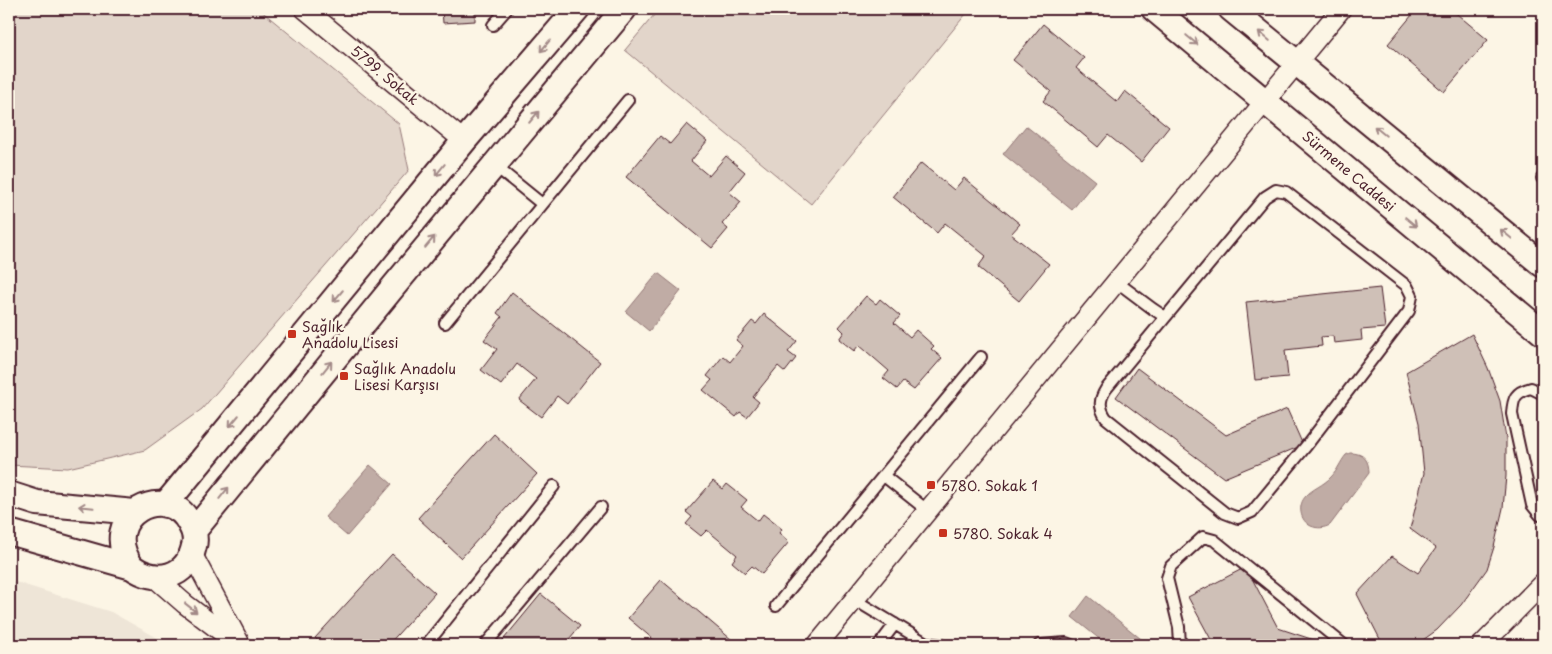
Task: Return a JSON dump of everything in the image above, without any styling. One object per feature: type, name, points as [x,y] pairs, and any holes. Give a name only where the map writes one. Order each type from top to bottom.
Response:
[{"type":"street","name":"5799. Sokak","points":[[306,9],[464,141]]},
{"type":"street","points":[[165,505],[464,141],[577,9]]},
{"type":"street","points":[[194,531],[494,164],[624,9]]},
{"type":"street","name":"Sürmene Caddesi","points":[[1154,9],[1543,333]]},
{"type":"street","points":[[1231,9],[1543,265]]},
{"type":"street","points":[[817,645],[1341,9]]},
{"type":"street","points":[[9,494],[37,502],[135,512]]},
{"type":"street","points":[[165,505],[180,511],[188,520],[194,531],[195,543],[192,554],[186,564],[177,572],[166,576],[154,577],[142,574],[132,567],[124,557],[121,545],[122,532],[126,521],[135,512],[145,506],[165,505]]},
{"type":"street","points":[[9,532],[132,567]]},
{"type":"street","points":[[192,554],[240,645]]},
{"type":"street","points":[[154,577],[185,604],[240,645]]},
{"type":"street","points":[[1482,645],[1543,583]]},
{"type":"lane","points":[[493,25],[507,9]]},
{"type":"lane","points":[[445,323],[628,100]]},
{"type":"lane","points":[[494,164],[542,204]]},
{"type":"lane","points":[[1276,190],[1286,192],[1407,286],[1412,296],[1409,311],[1307,446],[1252,512],[1238,518],[1225,513],[1106,418],[1100,409],[1100,398],[1106,389],[1165,317],[1264,197],[1276,190]]},
{"type":"lane","points":[[1117,282],[1165,317]]},
{"type":"lane","points":[[776,606],[981,357]]},
{"type":"lane","points":[[1543,394],[1531,388],[1520,391],[1513,400],[1512,414],[1532,505],[1543,516]]},
{"type":"lane","points":[[884,476],[928,511]]},
{"type":"lane","points":[[426,645],[554,486]]},
{"type":"lane","points":[[485,645],[602,507]]},
{"type":"lane","points":[[1180,645],[1179,627],[1167,578],[1171,566],[1203,537],[1214,540],[1344,645]]},
{"type":"lane","points":[[855,600],[928,644],[941,645]]},
{"type":"lane","points":[[879,645],[895,624]]},
{"type":"lane","points":[[1040,645],[1066,643],[1071,645]]},
{"type":"shaded area","points":[[9,9],[259,9],[399,124],[409,170],[202,409],[145,450],[68,468],[9,465]]},
{"type":"shaded area","points":[[659,9],[970,9],[811,204],[625,50]]},
{"type":"shaded area","points":[[1026,126],[1095,181],[1072,210],[1003,154]]},
{"type":"shaded area","points":[[658,273],[681,291],[649,331],[626,312]]},
{"type":"shaded area","points":[[1350,453],[1359,454],[1365,458],[1369,473],[1330,525],[1316,528],[1307,524],[1301,512],[1303,500],[1331,477],[1342,460]]},
{"type":"shaded area","points":[[370,465],[392,484],[347,536],[325,517]]},
{"type":"shaded area","points":[[9,580],[111,612],[170,645],[9,645]]},
{"type":"shaded area","points":[[1088,596],[1146,643],[1144,645],[1107,645],[1072,617]]},
{"type":"building","points":[[425,9],[475,9],[475,21],[443,23],[442,10],[425,11]]},
{"type":"building","points":[[1417,9],[1451,9],[1488,40],[1444,92],[1388,44]]},
{"type":"building","points":[[1043,24],[1084,58],[1076,68],[1117,102],[1125,91],[1169,127],[1141,162],[1108,135],[1098,147],[1043,101],[1051,91],[1013,60]]},
{"type":"building","points":[[687,124],[707,141],[691,161],[709,176],[726,156],[745,172],[729,192],[741,202],[722,224],[728,229],[712,248],[626,177],[660,136],[670,144]]},
{"type":"building","points":[[921,163],[954,190],[964,178],[1020,224],[1011,234],[1049,264],[1019,301],[978,267],[986,256],[945,223],[937,233],[893,197]]},
{"type":"building","points":[[1380,288],[1385,328],[1361,330],[1362,340],[1334,343],[1333,336],[1321,337],[1322,346],[1285,350],[1288,377],[1255,380],[1246,302]]},
{"type":"building","points":[[512,292],[600,362],[567,404],[557,396],[541,417],[519,400],[536,379],[517,364],[501,385],[481,370],[497,349],[484,340],[502,317],[497,313]]},
{"type":"building","points":[[866,296],[876,304],[880,299],[900,316],[894,323],[910,337],[916,330],[934,346],[931,349],[942,358],[914,390],[903,382],[897,389],[883,378],[889,371],[859,345],[854,351],[839,339],[844,332],[839,327]]},
{"type":"building","points":[[764,314],[797,341],[788,352],[796,358],[785,372],[778,366],[753,397],[759,402],[747,417],[740,412],[736,417],[703,390],[712,380],[707,376],[723,356],[730,362],[743,346],[736,340],[752,321],[756,324]]},
{"type":"building","points":[[1472,334],[1488,368],[1500,401],[1506,438],[1506,476],[1503,508],[1494,547],[1487,569],[1461,605],[1437,630],[1416,645],[1383,645],[1357,594],[1392,556],[1418,573],[1436,548],[1410,529],[1424,473],[1419,423],[1406,372]]},
{"type":"building","points":[[1137,368],[1226,435],[1287,409],[1303,445],[1224,478],[1116,397]]},
{"type":"building","points":[[494,434],[537,474],[461,558],[418,518]]},
{"type":"building","points":[[713,481],[723,489],[727,484],[747,500],[741,507],[758,521],[763,514],[782,529],[779,533],[789,542],[762,574],[752,566],[745,573],[732,562],[737,555],[707,530],[701,536],[686,524],[692,517],[686,512]]},
{"type":"building","points":[[392,554],[435,593],[388,645],[323,645],[315,638]]},
{"type":"building","points":[[1246,567],[1278,628],[1329,645],[1214,645],[1188,597]]},
{"type":"building","points":[[661,580],[738,645],[660,645],[628,618]]},
{"type":"building","points":[[541,594],[580,626],[564,645],[499,645]]},
{"type":"place","name":"Sağlık Anadolu Lisesi","points":[[292,334]]},
{"type":"place","name":"Sağlık Anadolu Lisesi Karşısı","points":[[344,376]]},
{"type":"place","name":"5780. Sokak 1","points":[[931,485]]},
{"type":"place","name":"5780. Sokak 4","points":[[943,533]]}]
